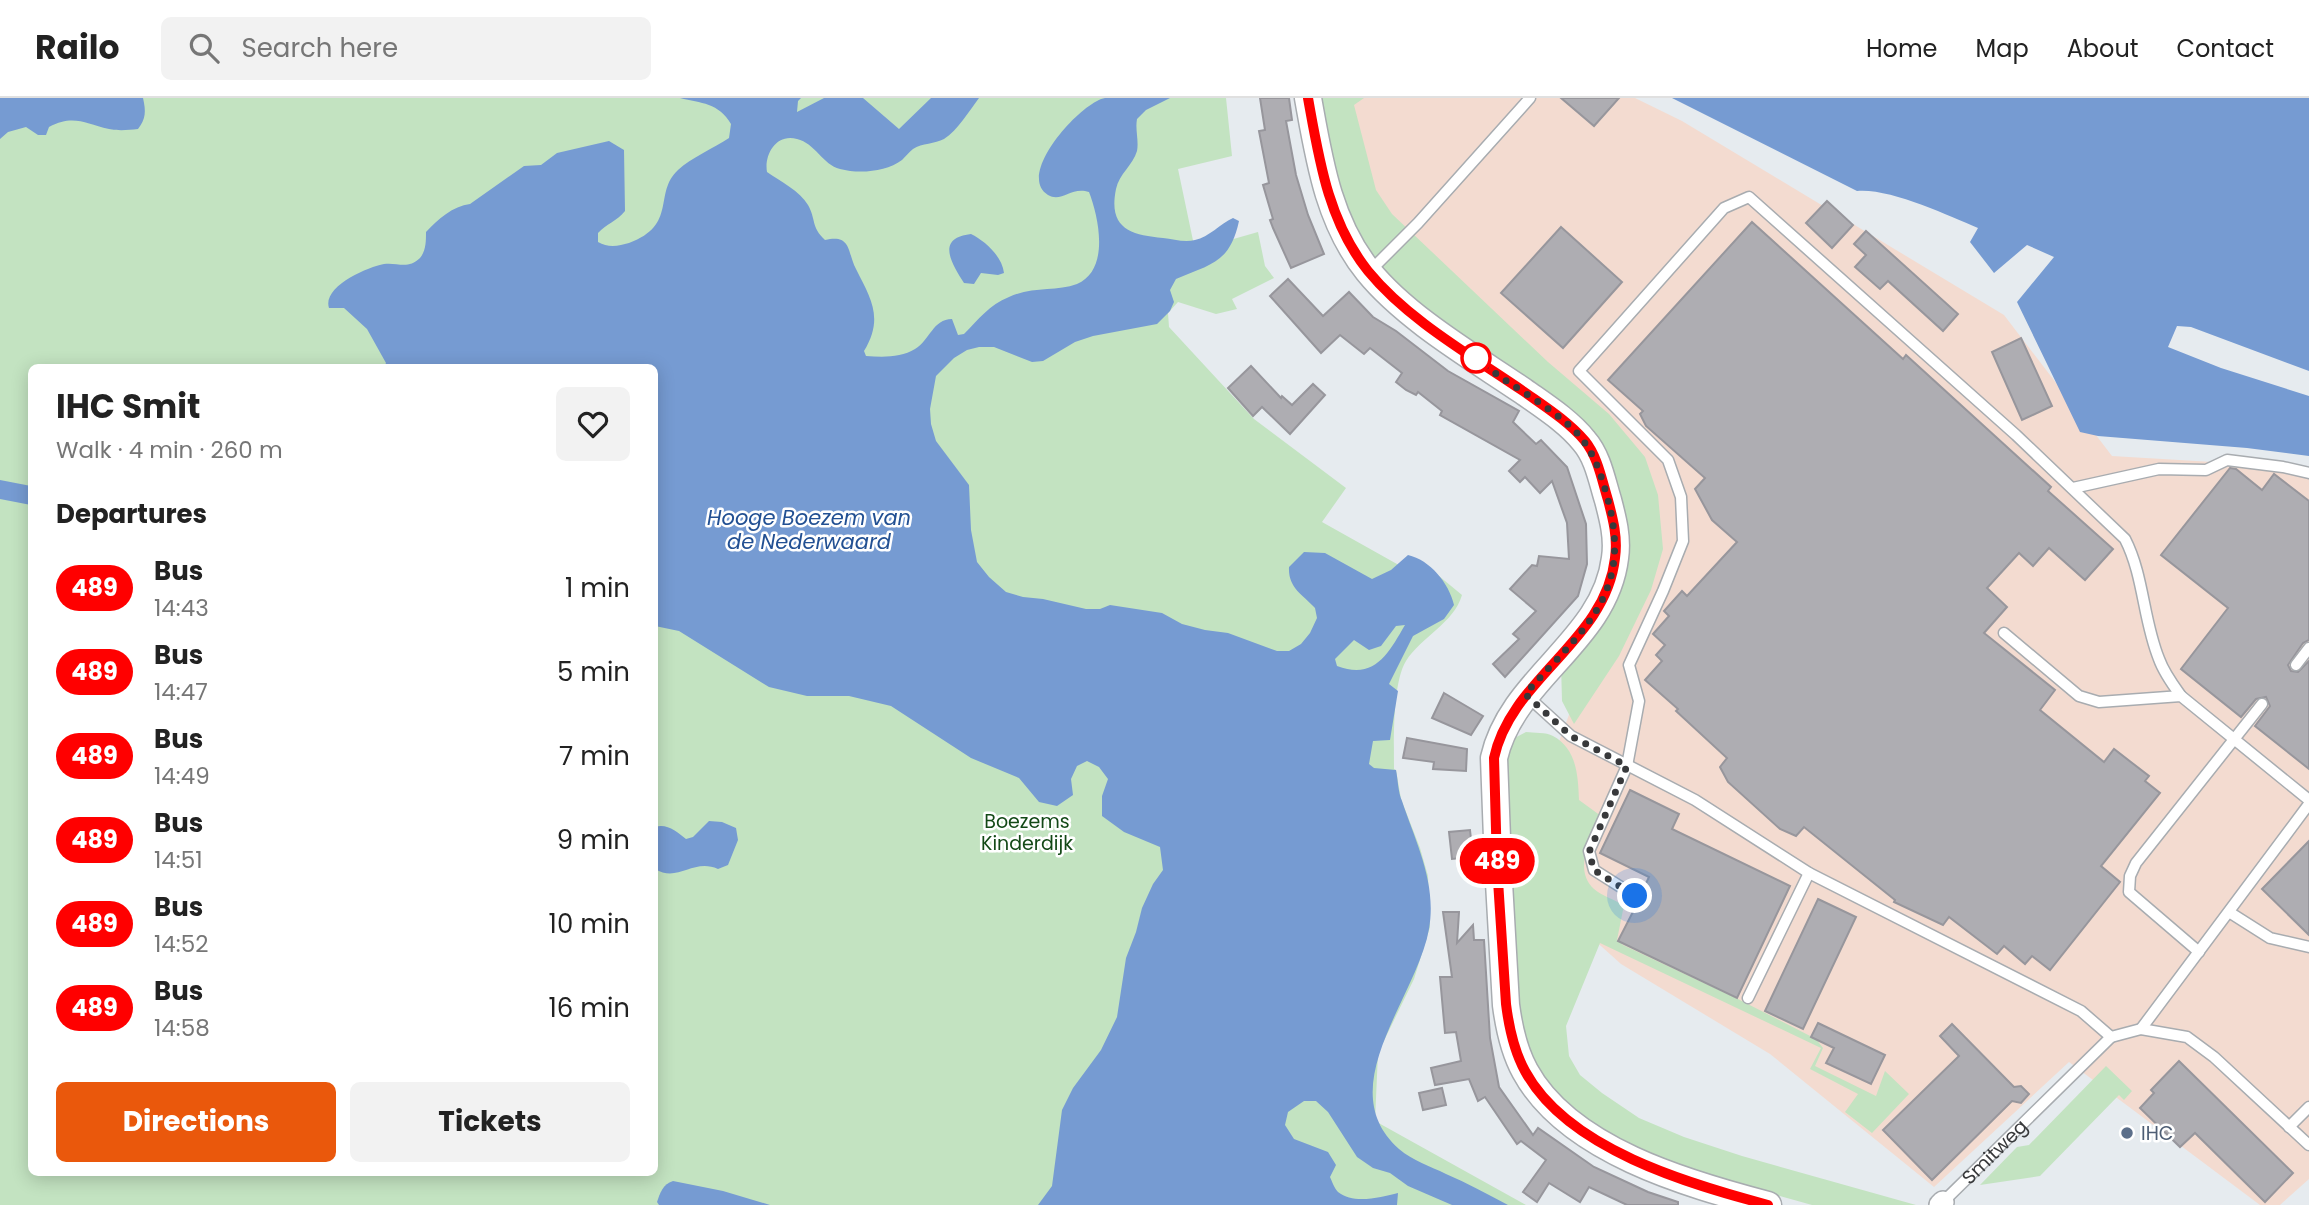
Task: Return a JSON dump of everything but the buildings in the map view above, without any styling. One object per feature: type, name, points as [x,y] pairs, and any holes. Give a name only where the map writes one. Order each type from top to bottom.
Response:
[{"type":"street","points":[[1310,108],[1322,174],[1336,219],[1369,272],[1414,315],[1564,422],[1586,443],[1595,460],[1612,516],[1616,554],[1609,587],[1591,619],[1525,694],[1505,723],[1494,758],[1508,1020],[1515,1048],[1526,1073],[1542,1096],[1588,1135],[1620,1154],[1703,1187],[1768,1205]]},
{"type":"lane","points":[[1369,272],[1418,223],[1530,98]]},
{"type":"lane","points":[[1635,896],[1594,870],[1589,852],[1627,766],[1639,701],[1629,665],[1683,541],[1681,497],[1668,460],[1579,371],[1724,208],[1749,197],[2073,488],[2125,539],[2134,556],[2158,658],[2168,679],[2181,696],[2309,802],[2141,1029]]},
{"type":"lane","points":[[2073,488],[2159,469],[2206,470],[2227,460],[2309,473]]},
{"type":"lane","points":[[2004,633],[2079,696],[2089,700],[2099,702],[2181,696]]},
{"type":"lane","points":[[2296,665],[2309,648]]},
{"type":"lane","points":[[1525,694],[1571,736],[1695,800],[1809,873],[2081,1011],[2111,1037],[2141,1029],[2187,1037],[2214,1057],[2309,1145]]},
{"type":"lane","points":[[2199,953],[2129,892],[2128,886],[2136,863],[2262,704]]},
{"type":"lane","points":[[1748,998],[1809,873]]},
{"type":"lane","points":[[2229,912],[2270,938],[2309,947]]},
{"type":"lane","name":"Smitweg","points":[[1941,1203],[2111,1037]]},
{"type":"lane","points":[[2289,1127],[2309,1107]]},
{"type":"shaded area","points":[[1341,98],[1635,98],[1682,121],[2004,315],[2112,456],[2263,465],[2309,473],[2309,1179],[2280,1205],[2260,1205],[2069,1062],[1934,1187],[1770,1054],[1621,964],[1553,903],[1548,771],[1638,530],[1593,437],[1383,252]]},
{"type":"green space","name":"Boezems Kinderdijk","points":[[0,98],[1226,98],[1232,156],[1178,169],[1195,250],[1258,232],[1265,266],[1274,278],[1232,299],[1237,309],[1216,314],[1178,302],[1168,313],[1169,327],[1254,419],[1346,488],[1322,522],[1413,573],[1422,562],[1462,595],[1445,622],[1412,652],[1401,671],[1398,684],[1394,769],[1401,799],[1428,876],[1430,927],[1414,979],[1378,1053],[1375,1121],[1526,1205],[0,1205]]},
{"type":"green space","points":[[1319,98],[1364,98],[1354,105],[1376,190],[1392,214],[1548,362],[1609,414],[1645,457],[1658,495],[1663,549],[1651,590],[1619,656],[1574,724],[1562,701],[1561,664],[1601,615],[1608,471],[1412,304],[1362,252],[1331,168]]},
{"type":"green space","points":[[1526,732],[1543,733],[1561,741],[1575,764],[1579,800],[1601,816],[1586,852],[1585,872],[1594,889],[1624,905],[1617,940],[1816,1039],[1823,1048],[1815,1066],[1876,1096],[1885,1071],[1909,1094],[1872,1133],[1845,1112],[1858,1094],[1810,1069],[1821,1048],[1600,943],[1566,1026],[1569,1056],[1580,1075],[1639,1118],[1684,1137],[1916,1205],[1812,1205],[1715,1178],[1658,1166],[1566,1113],[1521,1044],[1513,932],[1507,742]]},
{"type":"green space","points":[[2106,1066],[2132,1091],[2124,1100],[2119,1095],[2040,1176],[1980,1185],[2017,1147],[2029,1145]]},
{"type":"water","points":[[0,98],[143,98],[145,115],[138,129],[113,130],[66,121],[49,127],[46,135],[38,135],[26,127],[8,132],[0,139]]},
{"type":"water","name":"Hooge Boezem van de Nederwaard","points":[[680,98],[801,98],[797,112],[824,98],[863,98],[899,129],[931,98],[979,98],[959,126],[944,139],[917,147],[896,164],[880,169],[864,172],[834,167],[803,141],[790,138],[777,142],[767,159],[767,172],[800,195],[825,240],[840,240],[847,246],[873,309],[873,328],[864,351],[866,356],[885,357],[915,349],[940,322],[952,319],[958,335],[964,334],[1002,300],[1026,291],[1077,284],[1087,277],[1098,256],[1099,242],[1096,215],[1089,192],[1077,191],[1058,197],[1048,195],[1040,185],[1040,172],[1045,157],[1068,125],[1094,102],[1105,98],[1170,98],[1146,110],[1137,119],[1137,151],[1116,189],[1115,213],[1124,227],[1141,235],[1187,241],[1205,236],[1233,218],[1239,221],[1230,246],[1209,265],[1176,279],[1170,290],[1174,302],[1170,311],[1157,324],[1093,336],[1075,342],[1043,361],[1032,362],[994,347],[967,350],[954,358],[936,376],[930,409],[936,441],[969,485],[971,530],[977,562],[1006,592],[1023,597],[1086,609],[1100,609],[1110,605],[1162,613],[1182,624],[1228,633],[1277,651],[1289,651],[1301,644],[1317,618],[1315,608],[1297,590],[1289,574],[1289,567],[1304,552],[1325,553],[1372,579],[1391,570],[1408,555],[1431,567],[1443,581],[1454,605],[1444,619],[1413,636],[1389,684],[1398,691],[1390,740],[1373,741],[1369,764],[1374,768],[1396,770],[1401,797],[1428,879],[1431,912],[1421,956],[1384,1042],[1375,1071],[1373,1099],[1380,1125],[1404,1153],[1508,1205],[1452,1205],[1408,1186],[1390,1173],[1373,1168],[1357,1157],[1328,1112],[1316,1101],[1304,1101],[1288,1112],[1285,1125],[1294,1139],[1328,1152],[1336,1165],[1330,1177],[1338,1192],[1360,1199],[1398,1193],[1397,1205],[1038,1205],[1052,1186],[1062,1110],[1073,1088],[1101,1050],[1117,1017],[1126,958],[1142,908],[1163,870],[1160,847],[1124,832],[1102,816],[1102,796],[1108,779],[1099,767],[1087,761],[1077,766],[1071,779],[1073,795],[1057,806],[1039,802],[1019,778],[971,758],[891,706],[849,696],[807,696],[769,687],[679,631],[658,627],[658,364],[386,364],[367,329],[344,308],[329,308],[332,293],[357,274],[384,264],[407,265],[416,262],[423,252],[426,232],[436,222],[452,210],[470,204],[524,166],[541,165],[557,153],[609,141],[624,150],[625,211],[598,233],[598,242],[617,246],[644,236],[659,218],[667,189],[678,170],[729,138],[731,124],[721,112],[709,105]],"holes":[[[1405,625],[1379,662],[1361,670],[1337,666],[1335,659],[1354,640],[1369,650],[1381,646],[1396,626]]]},
{"type":"water","points":[[1672,98],[2309,98],[2309,371],[2191,327],[2177,326],[2168,347],[2221,368],[2309,396],[2309,456],[2247,448],[2098,436],[2080,432],[2017,302],[2054,257],[2027,245],[1994,273],[1970,242],[1978,228],[1902,198],[1857,191]]},
{"type":"water","points":[[971,234],[992,250],[1004,273],[981,273],[974,284],[964,283],[951,260],[950,246],[960,236]]},
{"type":"water","points":[[0,480],[28,485],[28,504],[0,499]]},
{"type":"water","points":[[709,821],[722,822],[736,828],[738,840],[728,865],[718,869],[701,866],[671,873],[658,870],[658,826],[668,827],[686,839],[693,837]]},
{"type":"water","points":[[673,1181],[723,1191],[770,1205],[659,1205],[657,1202],[662,1189]]},
{"type":"bus line","name":"489","points":[[1308,98],[1322,174],[1336,219],[1369,272],[1414,315],[1549,410],[1586,443],[1602,478],[1612,516],[1616,554],[1609,587],[1591,619],[1515,708],[1505,723],[1494,758],[1497,865],[1506,1004],[1518,1056],[1542,1096],[1588,1135],[1620,1154],[1673,1176],[1768,1205]]},
{"type":"place","name":"IHC","points":[[2127,1133]]},
{"type":"route","points":[[1476,358],[1571,428],[1586,443],[1602,478],[1616,535],[1616,554],[1609,587],[1591,619],[1525,694],[1571,736],[1627,766],[1589,852],[1594,870],[1635,896]]}]
